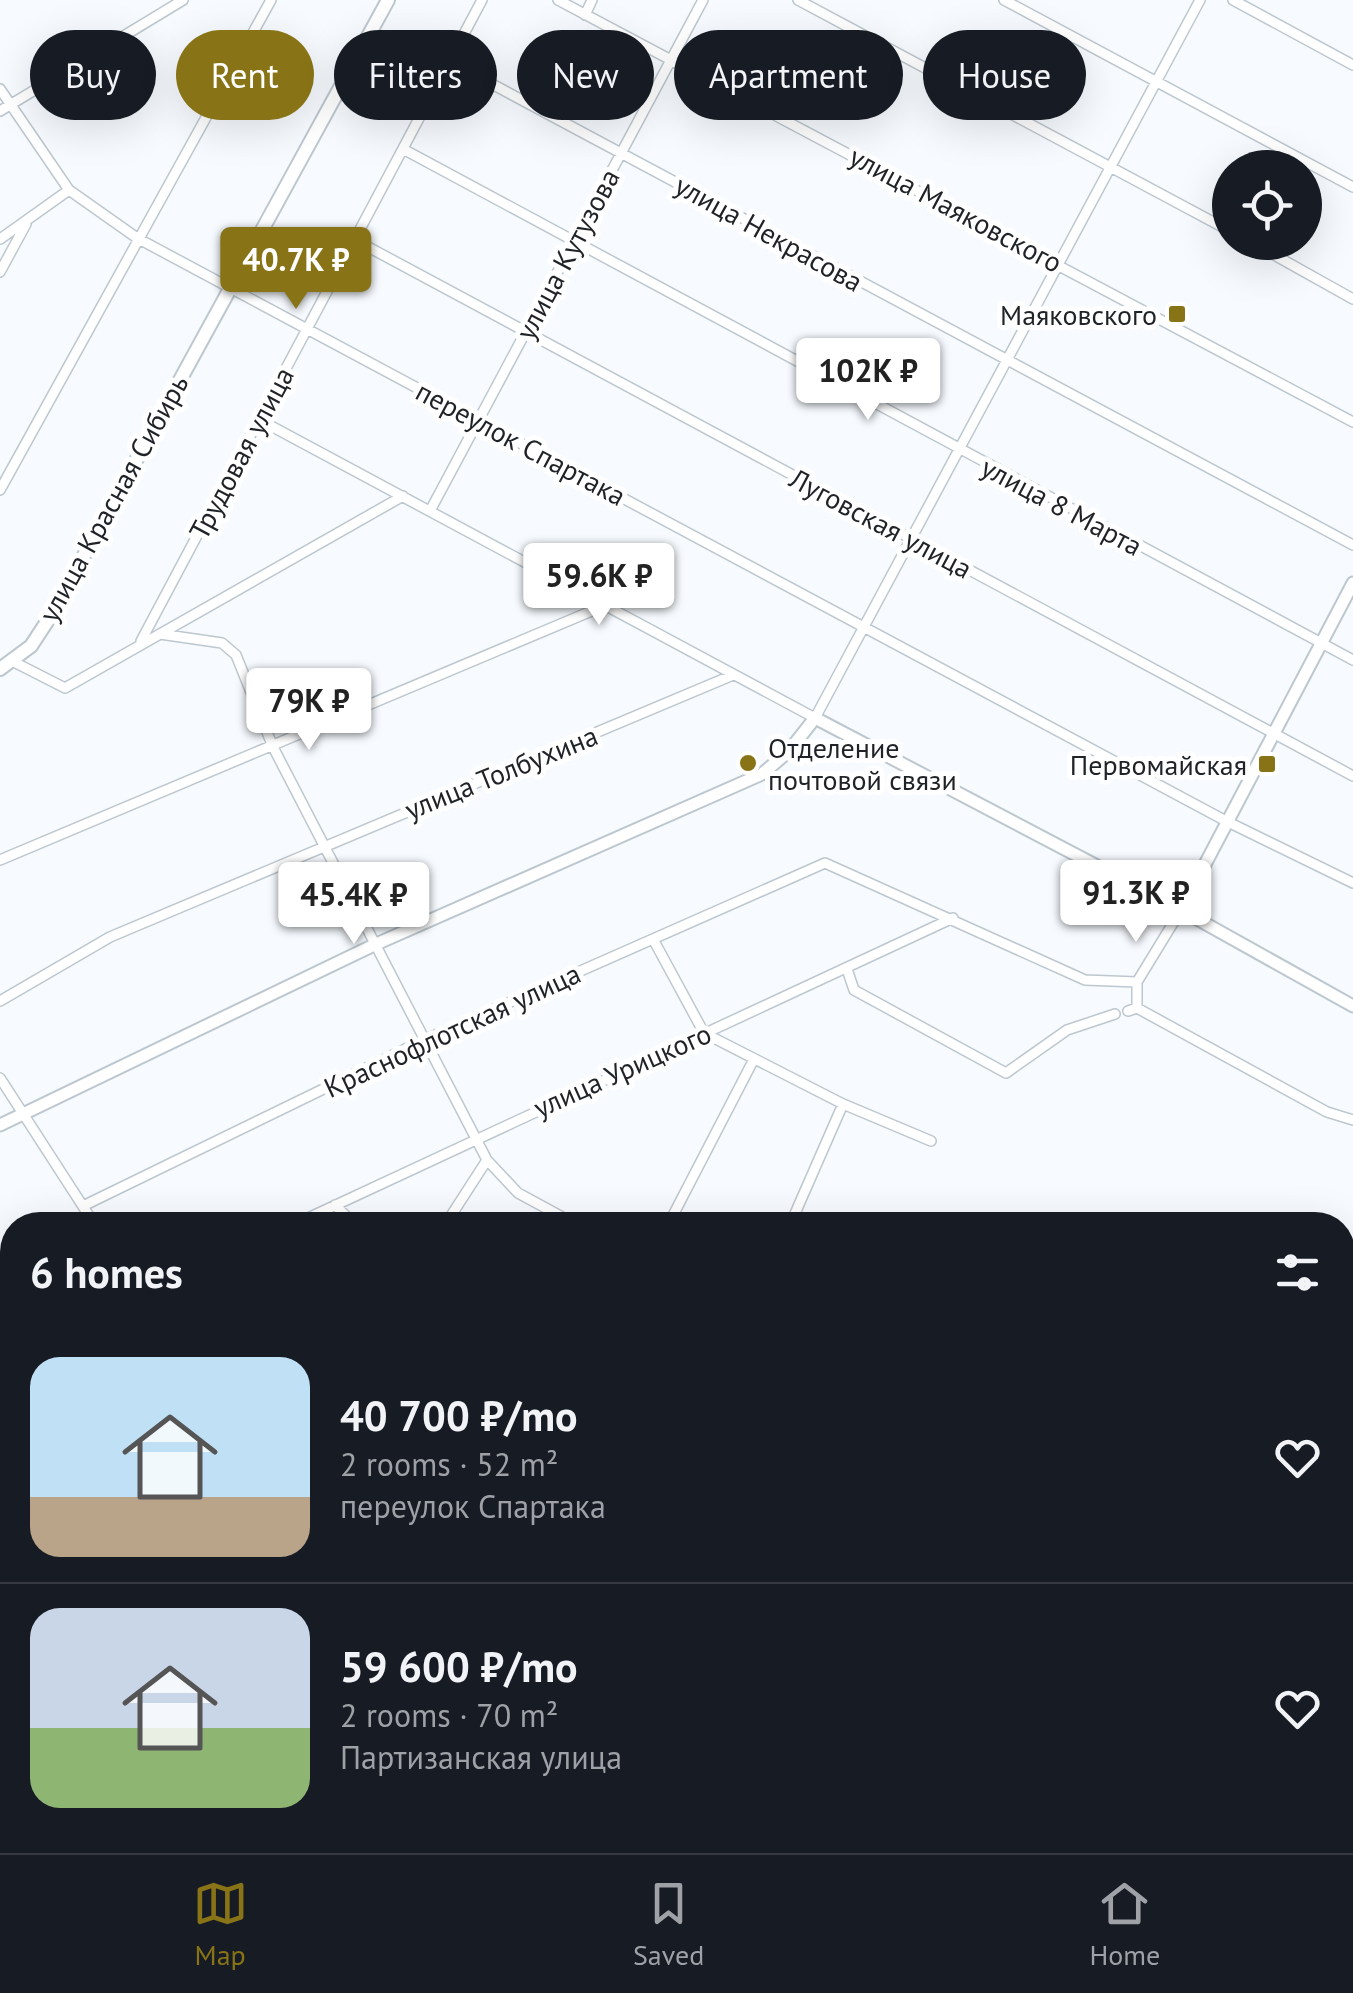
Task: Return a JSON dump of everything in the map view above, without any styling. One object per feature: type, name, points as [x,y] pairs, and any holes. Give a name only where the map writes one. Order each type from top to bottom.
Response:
[{"type":"main road","name":"улица Красная Сибирь","points":[[4,663],[31,646],[52,614],[228,286],[388,0]]},
{"type":"street","points":[[5,108],[183,0]]},
{"type":"street","points":[[0,490],[270,0]]},
{"type":"street","name":"Трудовая улица","points":[[466,30],[482,0]]},
{"type":"street","name":"улица Маяковского","points":[[558,0],[1058,262],[1353,422]]},
{"type":"street","points":[[584,15],[592,0]]},
{"type":"street","name":"улица Кутузова","points":[[431,509],[703,0]]},
{"type":"street","points":[[798,0],[1212,221]]},
{"type":"street","points":[[1004,0],[1353,186]]},
{"type":"street","points":[[0,1124],[374,945],[771,770],[816,718],[1200,0]]},
{"type":"street","points":[[1233,0],[1353,65]]},
{"type":"street","name":"улица Некрасова","points":[[497,87],[1353,546]]},
{"type":"street","name":"переулок Спартака","points":[[0,88],[5,108],[69,190],[137,238],[1226,821],[1353,884]]},
{"type":"street","name":"Трудовая улица","points":[[141,641],[357,241],[418,120]]},
{"type":"street","name":"улица 8 Марта","points":[[402,149],[1353,660]]},
{"type":"street","points":[[0,239],[69,190]]},
{"type":"street","points":[[0,272],[28,222]]},
{"type":"street","name":"Луговская улица","points":[[357,241],[1353,776]]},
{"type":"street","points":[[1283,260],[1353,299]]},
{"type":"street","points":[[258,419],[431,509],[601,607],[1181,910],[1353,1006]]},
{"type":"street","points":[[4,663],[65,688],[141,641],[160,634],[403,496]]},
{"type":"street","points":[[1353,583],[1181,910],[1137,982],[1132,1009],[1327,1112],[1353,1120]]},
{"type":"street","points":[[0,860],[601,607]]},
{"type":"street","points":[[160,634],[222,642],[236,655],[273,747],[474,1138],[487,1160],[518,1193],[544,1212]]},
{"type":"street","name":"улица Толбухина","points":[[0,1002],[110,937],[733,675]]},
{"type":"street","name":"Краснофлотская улица","points":[[84,1206],[422,1041],[825,863],[953,918]]},
{"type":"street","points":[[953,918],[1085,980],[1137,982]]},
{"type":"street","name":"улица Урицкого","points":[[320,1212],[953,918]]},
{"type":"street","points":[[653,939],[704,1033],[843,1104],[931,1141]]},
{"type":"street","points":[[847,969],[854,990],[1006,1073],[1067,1030],[1116,1014]]},
{"type":"street","points":[[675,1212],[754,1060]]},
{"type":"street","points":[[0,1078],[87,1212]]},
{"type":"street","points":[[796,1212],[843,1104]]},
{"type":"street","points":[[454,1212],[487,1160]]},
{"type":"street","points":[[335,1205],[342,1212]]},
{"type":"place","name":"Маяковского","points":[[1177,314]]},
{"type":"place","name":"Отделение почтовой связи","points":[[748,763]]},
{"type":"place","name":"Первомайская","points":[[1267,764]]}]
